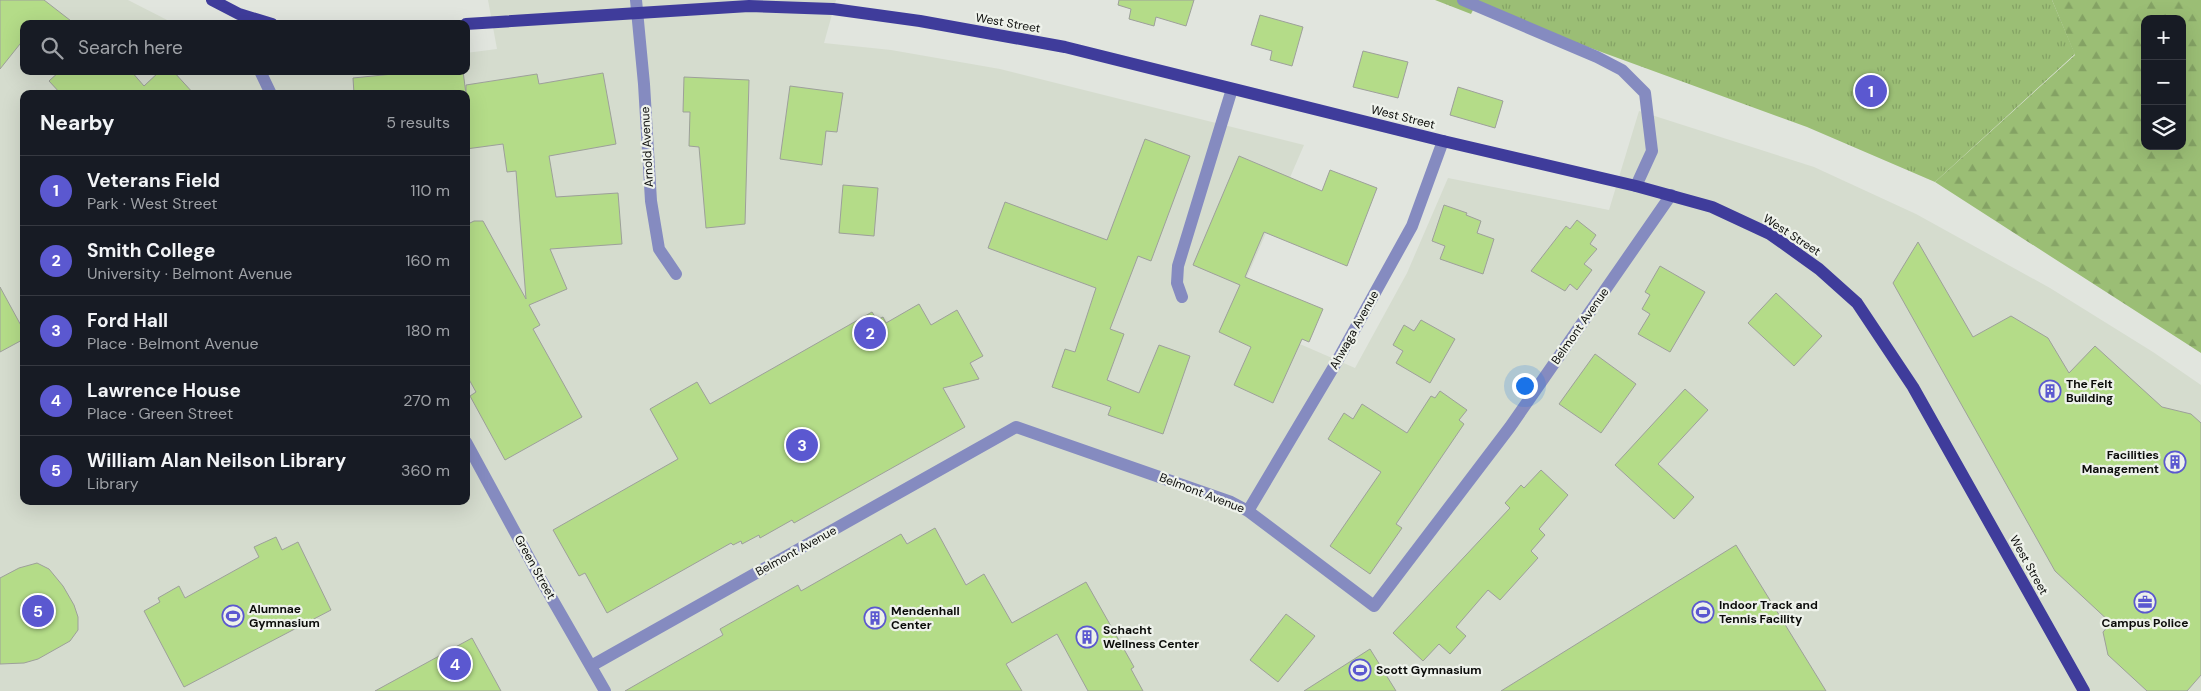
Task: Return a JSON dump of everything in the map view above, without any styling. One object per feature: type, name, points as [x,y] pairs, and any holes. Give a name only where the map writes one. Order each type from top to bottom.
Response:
[{"type":"main road","points":[[212,0],[241,19]]},
{"type":"main road","name":"West Street","points":[[470,24],[749,6],[833,9],[920,21],[1064,47],[1443,141],[1636,186],[1712,207],[1770,234],[1819,269],[1857,303],[1877,330],[1913,387],[2084,691]]},
{"type":"street","name":"Arnold Avenue","points":[[636,0],[651,201],[660,249],[676,274]]},
{"type":"street","points":[[1463,0],[1597,57],[1622,70],[1645,94],[1652,151],[1636,186]]},
{"type":"street","points":[[262,75],[269,90]]},
{"type":"street","points":[[1182,296],[1177,283],[1178,266],[1232,89]]},
{"type":"street","name":"Ahwaga Avenue","points":[[1248,511],[1336,363],[1412,226],[1443,141]]},
{"type":"street","name":"Belmont Avenue","points":[[591,666],[1016,427],[1232,502],[1248,511],[1374,606],[1510,427],[1671,195]]},
{"type":"street","name":"Green Street","points":[[470,449],[540,578],[605,691]]},
{"type":"shaded area","points":[[0,0],[128,0],[167,20],[20,20],[20,75],[470,75],[470,52],[497,49],[488,0],[836,0],[824,43],[891,50],[1000,69],[1304,145],[1231,314],[1355,368],[1407,273],[1448,178],[1609,210],[1639,111],[1814,167],[1916,214],[2050,288],[2153,352],[2201,385],[2201,691],[0,691]]},
{"type":"green space","points":[[1435,0],[2052,0],[2075,54],[1935,182],[1807,127],[1475,6],[1471,14]]},
{"type":"green space","points":[[2052,0],[2201,0],[2201,353],[1935,182],[2075,55]]},
{"type":"building","points":[[0,0],[44,0],[70,20],[20,20],[20,44],[0,69]]},
{"type":"building","points":[[1119,0],[1194,0],[1186,26],[1156,17],[1154,26],[1129,19],[1131,9],[1118,5]]},
{"type":"building","points":[[1260,15],[1303,27],[1292,66],[1270,60],[1272,51],[1251,45]]},
{"type":"building","points":[[1363,51],[1408,62],[1398,98],[1353,87]]},
{"type":"building","points":[[603,73],[616,144],[549,156],[556,197],[618,193],[622,244],[550,249],[567,289],[529,305],[540,325],[533,329],[582,417],[505,460],[470,396],[476,392],[470,381],[470,223],[483,221],[526,299],[516,171],[507,172],[503,144],[470,148],[470,90],[466,90],[466,85],[537,74],[539,84]]},
{"type":"building","points":[[56,75],[134,75],[144,86],[156,75],[177,75],[190,90],[57,90],[49,81]]},
{"type":"building","points":[[383,75],[464,75],[465,90],[354,90],[353,78]]},
{"type":"building","points":[[684,77],[749,80],[745,224],[706,228],[699,147],[689,146],[690,112],[683,112]]},
{"type":"building","points":[[790,86],[843,93],[837,132],[826,131],[822,165],[780,159]]},
{"type":"building","points":[[1458,87],[1503,101],[1495,128],[1450,115]]},
{"type":"building","points":[[1145,139],[1190,156],[1151,261],[1138,256],[1110,329],[1124,334],[1107,380],[1139,393],[1159,345],[1190,356],[1163,434],[1108,415],[1111,407],[1052,387],[1065,349],[1075,352],[1096,288],[988,248],[1005,202],[1107,240]]},
{"type":"building","points":[[1239,156],[1322,191],[1330,170],[1377,188],[1347,266],[1264,232],[1245,277],[1323,309],[1309,342],[1302,339],[1273,403],[1234,385],[1251,347],[1219,332],[1240,285],[1193,265]]},
{"type":"building","points":[[843,185],[878,188],[874,236],[839,233]]},
{"type":"building","points":[[1444,205],[1467,213],[1466,215],[1481,221],[1477,233],[1494,239],[1483,274],[1440,259],[1445,246],[1432,241]]},
{"type":"building","points":[[1577,220],[1596,235],[1590,244],[1597,249],[1584,264],[1592,270],[1577,290],[1570,284],[1565,291],[1531,271],[1566,226],[1570,229]]},
{"type":"building","points":[[1918,242],[1973,337],[2011,316],[2048,338],[2069,373],[2095,346],[2162,407],[2191,414],[2201,423],[2201,675],[2187,691],[2147,691],[2108,655],[2103,632],[2111,623],[2055,571],[1893,283]]},
{"type":"building","points":[[1660,266],[1705,292],[1670,352],[1638,334],[1650,314],[1642,309],[1650,295],[1645,292]]},
{"type":"building","points":[[0,287],[20,324],[20,341],[0,352]]},
{"type":"building","points":[[1776,293],[1822,336],[1794,366],[1748,323]]},
{"type":"building","points":[[919,304],[931,325],[957,310],[983,356],[970,363],[979,379],[943,388],[965,427],[794,523],[792,520],[760,538],[759,535],[742,544],[741,541],[733,545],[731,543],[607,613],[585,573],[579,576],[553,530],[678,459],[650,409],[697,382],[710,404],[872,312],[877,320],[883,317],[886,323]]},
{"type":"building","points":[[1421,320],[1455,339],[1430,383],[1396,363],[1403,351],[1393,345],[1404,325],[1414,331]]},
{"type":"building","points":[[1595,354],[1636,384],[1601,433],[1559,404]]},
{"type":"building","points":[[1685,389],[1708,410],[1658,464],[1694,497],[1674,519],[1615,465]]},
{"type":"building","points":[[1440,391],[1467,410],[1459,420],[1464,424],[1396,524],[1402,528],[1370,574],[1330,546],[1381,472],[1328,439],[1344,413],[1353,419],[1362,404],[1407,433],[1431,396],[1435,398]]},
{"type":"building","points":[[1541,470],[1568,495],[1539,529],[1545,535],[1531,551],[1538,558],[1500,600],[1488,590],[1456,627],[1466,636],[1450,654],[1439,644],[1423,661],[1393,633],[1510,508],[1505,503],[1521,485],[1524,488]]},
{"type":"building","name":"Mendenhall Center","points":[[935,528],[966,585],[984,574],[1012,623],[1086,582],[1134,667],[1131,669],[1143,691],[1088,691],[1057,634],[1006,664],[1022,691],[625,691],[723,635],[720,629],[798,585],[801,591],[901,534],[907,544]]},
{"type":"building","name":"Alumnae Gymnasium","points":[[276,537],[282,550],[298,542],[331,610],[184,687],[144,611],[160,602],[158,598],[179,586],[185,598],[259,557],[254,547]]},
{"type":"building","name":"Indoor Track and Tennis Facility","points":[[1736,545],[1826,691],[1501,691]]},
{"type":"building","points":[[37,563],[49,569],[63,586],[74,605],[78,617],[78,630],[70,641],[38,659],[24,663],[0,664],[0,578],[19,568]]},
{"type":"building","points":[[1286,614],[1315,636],[1278,682],[1250,660]]},
{"type":"building","points":[[472,638],[501,691],[375,691]]},
{"type":"building","name":"Scott Gymnasium","points":[[1370,649],[1396,691],[1304,691]]},
{"type":"place","name":"Veterans Field","points":[[1871,91]]},
{"type":"place","name":"Smith College","points":[[870,333]]},
{"type":"place","name":"The Felt Building","points":[[2050,391]]},
{"type":"place","name":"Ford Hall","points":[[802,445]]},
{"type":"place","name":"Facilities Management","points":[[2175,462]]},
{"type":"place","name":"Campus Police","points":[[2145,602]]},
{"type":"place","name":"William Alan Neilson Library","points":[[38,611]]},
{"type":"place","name":"Indoor Track and Tennis Facility","points":[[1703,612]]},
{"type":"place","name":"Alumnae Gymnasium","points":[[233,616]]},
{"type":"place","name":"Mendenhall Center","points":[[875,618]]},
{"type":"place","name":"Schacht Wellness Center","points":[[1087,637]]},
{"type":"place","name":"Lawrence House","points":[[455,664]]},
{"type":"place","name":"Scott Gymnasium","points":[[1360,670]]}]
